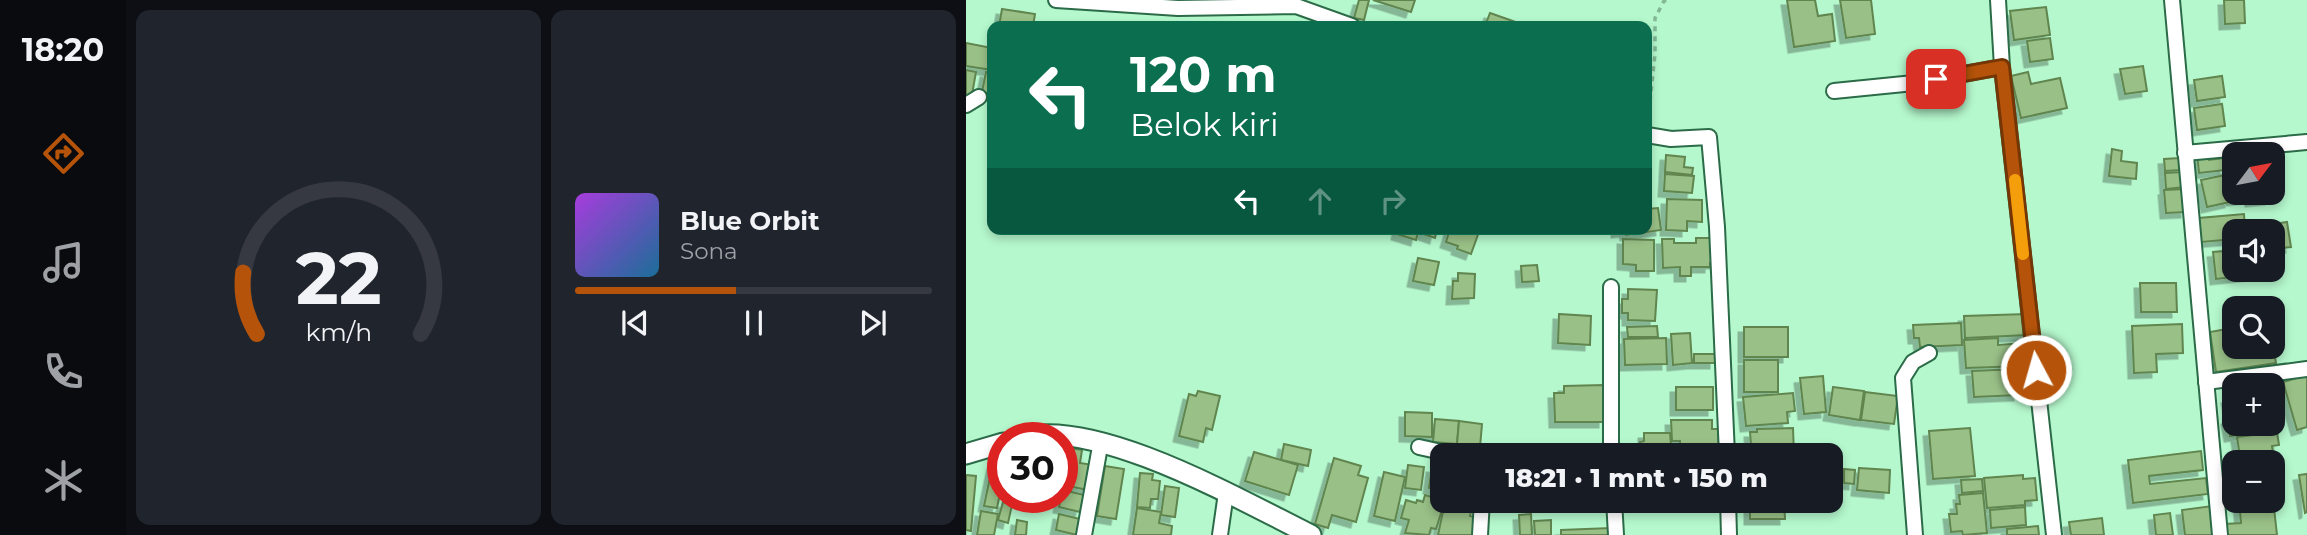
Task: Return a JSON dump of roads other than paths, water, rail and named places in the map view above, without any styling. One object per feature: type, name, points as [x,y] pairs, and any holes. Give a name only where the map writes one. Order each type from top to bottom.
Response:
[{"type":"main road","points":[[1078,436],[1155,461],[1311,535]]},
{"type":"main road","points":[[966,454],[987,448]]},
{"type":"street","points":[[1056,0],[1178,8],[1296,3],[1340,21]]},
{"type":"street","points":[[1998,0],[2002,67],[2054,535]]},
{"type":"street","points":[[2172,0],[2220,535]]},
{"type":"street","points":[[1834,91],[1914,83],[2002,67]]},
{"type":"street","points":[[966,105],[979,97]]},
{"type":"street","points":[[1652,136],[1671,139],[1709,137],[1717,227],[1726,443]]},
{"type":"street","points":[[2185,153],[2307,142]]},
{"type":"street","points":[[1611,287],[1612,443]]},
{"type":"street","points":[[1915,535],[1903,384],[1908,368],[1929,352]]},
{"type":"street","points":[[2206,382],[2307,369]]},
{"type":"street","points":[[1084,535],[1101,442]]},
{"type":"street","points":[[1419,447],[1430,449]]},
{"type":"street","points":[[1220,535],[1226,493]]},
{"type":"street","points":[[1480,535],[1481,513]]},
{"type":"street","points":[[1615,513],[1616,535]]},
{"type":"street","points":[[1728,513],[1729,535]]}]
